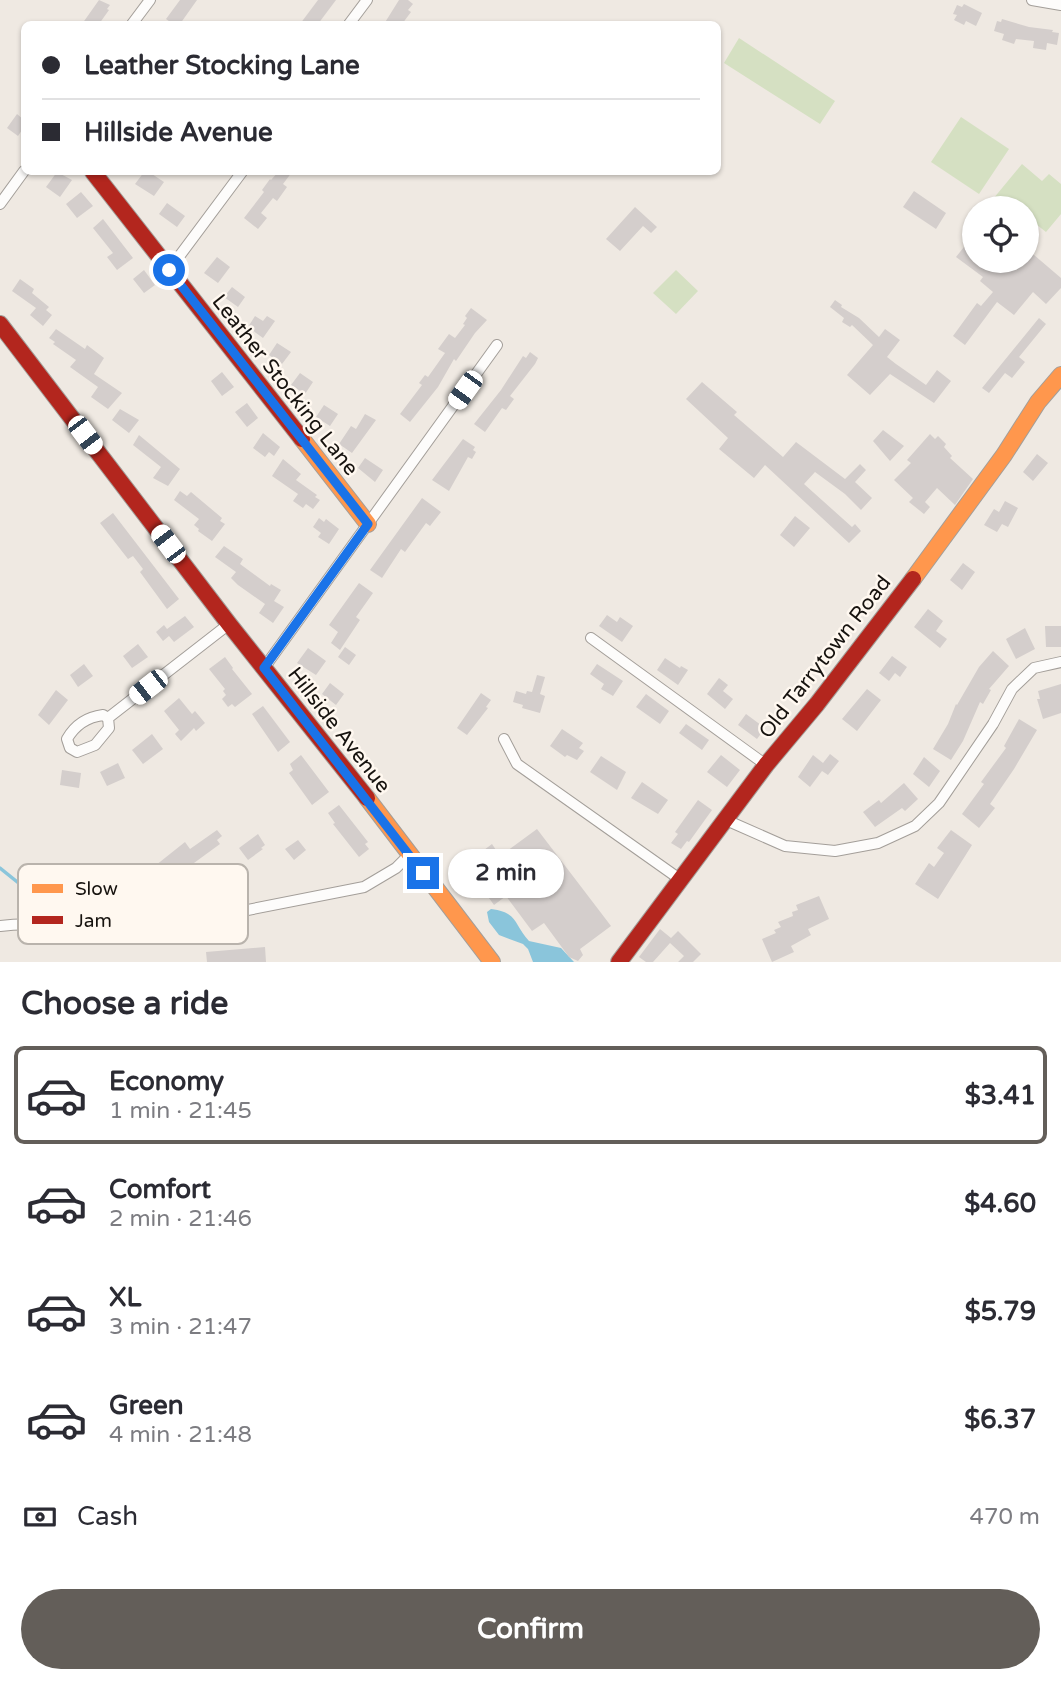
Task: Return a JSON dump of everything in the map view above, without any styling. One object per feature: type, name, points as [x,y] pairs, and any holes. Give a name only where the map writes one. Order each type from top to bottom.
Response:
[{"type":"street","points":[[134,21],[150,0]]},
{"type":"street","points":[[351,21],[367,0]]},
{"type":"street","points":[[1032,0],[1061,5]]},
{"type":"street","points":[[0,204],[21,175]]},
{"type":"street","name":"Leather Stocking Lane","points":[[95,175],[368,524]]},
{"type":"street","points":[[169,270],[240,175]]},
{"type":"street","name":"Hillside Avenue","points":[[0,324],[492,962]]},
{"type":"street","points":[[264,668],[497,345]]},
{"type":"street","name":"Old Tarrytown Road","points":[[619,962],[766,765],[817,704],[920,570],[1004,455],[1038,402],[1061,375]]},
{"type":"street","points":[[108,718],[229,624]]},
{"type":"street","points":[[591,638],[766,765]]},
{"type":"street","points":[[726,820],[785,846],[835,851],[878,844],[915,826],[939,803],[993,724],[1012,689],[1034,668],[1061,663]]},
{"type":"street","points":[[504,739],[517,764],[681,880]]},
{"type":"street","points":[[248,910],[364,887],[396,868],[409,855]]},
{"type":"street","points":[[0,926],[18,926]]},
{"type":"green space","points":[[739,38],[835,101],[820,124],[724,63]]},
{"type":"green space","points":[[961,117],[1009,149],[979,194],[931,162]]},
{"type":"green space","points":[[1022,164],[1042,181],[1049,174],[1061,184],[1061,214],[1046,232],[1039,226],[1039,196],[995,196]]},
{"type":"green space","points":[[676,270],[698,291],[676,314],[653,293]]},
{"type":"water","points":[[491,909],[511,916],[529,941],[561,948],[574,962],[533,962],[523,944],[499,935],[489,922],[487,912]]},
{"type":"building","points":[[99,0],[110,5],[101,21],[84,21]]},
{"type":"building","points":[[180,0],[197,0],[182,21],[166,19]]},
{"type":"building","points":[[318,0],[336,0],[320,21],[302,21]]},
{"type":"building","points":[[399,0],[408,0],[413,4],[404,21],[386,21]]},
{"type":"building","points":[[964,4],[982,13],[976,26],[966,21],[964,25],[954,20],[957,15],[953,14],[957,5],[962,7]]},
{"type":"building","points":[[1002,19],[1029,27],[1053,30],[1052,32],[1059,33],[1057,45],[1047,43],[1046,50],[1033,48],[1034,41],[1016,39],[1014,44],[1002,40],[1004,34],[994,31],[997,21],[1001,22]]},
{"type":"building","points":[[17,114],[21,117],[21,132],[18,136],[7,128]]},
{"type":"building","points":[[55,175],[63,175],[72,180],[60,197],[46,187]]},
{"type":"building","points":[[142,175],[154,175],[164,182],[154,196],[135,184]]},
{"type":"building","points":[[275,175],[290,175],[283,184],[287,187],[277,201],[273,198],[261,213],[267,218],[258,229],[244,218]]},
{"type":"building","points":[[914,191],[946,213],[936,229],[903,207]]},
{"type":"building","points":[[81,192],[93,206],[77,218],[66,204]]},
{"type":"building","points":[[167,203],[185,216],[177,227],[159,214]]},
{"type":"building","points":[[635,207],[657,227],[651,233],[643,226],[620,251],[606,239]]},
{"type":"building","points":[[103,219],[133,258],[117,270],[107,257],[113,253],[93,228]]},
{"type":"building","points":[[962,249],[962,261],[956,257]]},
{"type":"building","points":[[217,257],[230,267],[218,283],[204,273]]},
{"type":"building","points":[[1039,259],[1061,278],[1061,288],[1046,304],[1033,292],[1014,315],[997,302],[965,345],[953,336],[977,303],[981,306],[993,292],[980,281],[983,277],[978,273],[1039,273]]},
{"type":"building","points":[[144,270],[155,285],[144,293],[133,279]]},
{"type":"building","points":[[20,279],[34,289],[32,293],[49,307],[46,310],[52,315],[43,326],[30,315],[36,308],[12,291]]},
{"type":"building","points":[[232,287],[245,297],[238,307],[224,297]]},
{"type":"building","points":[[835,300],[879,337],[885,329],[900,340],[887,357],[926,385],[937,370],[951,381],[934,403],[890,374],[870,395],[847,375],[873,345],[852,325],[850,327],[842,322],[844,318],[830,307]]},
{"type":"building","points":[[471,308],[487,320],[456,361],[454,359],[438,387],[410,422],[400,414],[422,385],[419,383],[425,375],[428,377],[445,353],[438,349],[449,334],[455,338],[465,325],[465,316]]},
{"type":"building","points":[[255,316],[263,321],[267,316],[275,321],[263,338],[248,327]]},
{"type":"building","points":[[1039,318],[1046,324],[1019,357],[1025,362],[1012,378],[1005,373],[989,393],[982,388]]},
{"type":"building","points":[[56,329],[85,349],[87,345],[104,358],[94,374],[122,393],[108,409],[91,397],[98,387],[70,367],[76,360],[53,344],[55,342],[49,338]]},
{"type":"building","points":[[277,343],[291,352],[282,364],[269,355]]},
{"type":"building","points":[[530,352],[538,358],[535,364],[510,396],[514,399],[506,410],[502,408],[485,432],[474,424],[523,356],[526,358]]},
{"type":"building","points":[[222,372],[234,387],[222,396],[211,381]]},
{"type":"building","points":[[300,373],[313,382],[305,394],[291,385]]},
{"type":"building","points":[[702,382],[737,412],[734,415],[783,457],[796,442],[845,479],[860,464],[866,470],[855,482],[872,498],[861,510],[845,494],[815,472],[804,484],[852,527],[855,524],[861,531],[849,543],[765,465],[754,478],[719,449],[728,438],[686,399]]},
{"type":"building","points":[[247,403],[258,418],[247,427],[235,412]]},
{"type":"building","points":[[324,405],[338,414],[330,426],[316,417]]},
{"type":"building","points":[[120,409],[139,420],[129,433],[112,420]]},
{"type":"building","points":[[365,414],[376,420],[352,453],[339,444],[351,426],[356,429]]},
{"type":"building","points":[[883,430],[904,446],[890,461],[873,441]]},
{"type":"building","points":[[263,433],[280,447],[274,456],[269,452],[265,457],[253,448]]},
{"type":"building","points":[[930,434],[935,439],[938,436],[946,444],[944,447],[952,456],[950,458],[973,479],[955,505],[937,488],[925,502],[930,507],[924,514],[909,502],[913,498],[894,480],[911,463],[907,460]]},
{"type":"building","points":[[139,435],[180,469],[168,486],[153,478],[161,467],[133,445]]},
{"type":"building","points":[[463,439],[475,447],[473,450],[476,452],[472,459],[468,457],[449,491],[432,480]]},
{"type":"building","points":[[1037,454],[1048,463],[1033,481],[1023,472]]},
{"type":"building","points":[[365,458],[383,470],[375,482],[358,468]]},
{"type":"building","points":[[283,459],[301,474],[296,480],[320,500],[313,509],[306,504],[303,508],[293,501],[298,494],[272,476]]},
{"type":"building","points":[[180,491],[187,496],[191,492],[222,518],[220,521],[225,524],[212,541],[194,525],[199,519],[174,500]]},
{"type":"building","points":[[422,498],[441,512],[430,526],[426,523],[405,552],[401,549],[382,578],[370,570]]},
{"type":"building","points":[[1005,501],[1018,508],[1008,527],[1002,524],[997,532],[984,525],[994,509],[999,512]]},
{"type":"building","points":[[113,513],[179,599],[167,609],[140,572],[143,569],[133,556],[128,559],[100,523]]},
{"type":"building","points":[[795,516],[810,528],[794,547],[780,535]]},
{"type":"building","points":[[319,518],[324,522],[326,519],[339,529],[329,544],[318,537],[321,533],[313,527]]},
{"type":"building","points":[[224,546],[243,559],[240,564],[270,586],[271,584],[281,590],[274,601],[284,607],[273,623],[259,613],[265,604],[238,585],[231,578],[236,572],[215,557]]},
{"type":"building","points":[[963,563],[975,572],[962,590],[950,580]]},
{"type":"building","points":[[359,583],[373,593],[356,617],[360,620],[340,650],[331,643],[338,632],[329,625]]},
{"type":"building","points":[[928,609],[943,621],[936,631],[947,639],[940,648],[914,627]]},
{"type":"building","points":[[607,615],[617,622],[620,617],[633,626],[622,642],[599,626]]},
{"type":"building","points":[[185,616],[194,627],[174,642],[169,636],[163,641],[156,632],[164,625],[167,629]]},
{"type":"building","points":[[1045,626],[1061,626],[1061,647],[1046,647]]},
{"type":"building","points":[[1025,628],[1035,649],[1016,659],[1006,639]]},
{"type":"building","points":[[138,644],[148,657],[132,668],[123,656]]},
{"type":"building","points":[[345,647],[356,655],[349,665],[338,657]]},
{"type":"building","points":[[308,648],[326,661],[316,675],[297,663]]},
{"type":"building","points":[[993,651],[1009,666],[989,689],[991,690],[983,704],[980,702],[963,741],[951,760],[933,749],[956,704],[979,667]]},
{"type":"building","points":[[892,656],[907,667],[900,677],[895,673],[889,681],[879,673]]},
{"type":"building","points":[[225,657],[252,694],[235,707],[232,704],[228,707],[222,699],[226,695],[223,691],[225,689],[209,669]]},
{"type":"building","points":[[665,658],[688,670],[678,685],[657,670]]},
{"type":"building","points":[[84,664],[93,676],[78,687],[70,675]]},
{"type":"building","points":[[597,664],[623,681],[613,696],[601,689],[604,684],[590,674]]},
{"type":"building","points":[[537,675],[545,677],[540,694],[545,696],[540,713],[522,708],[523,705],[513,702],[516,691],[526,694],[527,691],[532,692]]},
{"type":"building","points":[[719,678],[728,685],[723,691],[733,699],[725,709],[707,694]]},
{"type":"building","points":[[330,683],[344,694],[336,705],[322,694]]},
{"type":"building","points":[[1061,684],[1061,713],[1043,719],[1037,699],[1040,699],[1038,691]]},
{"type":"building","points":[[867,689],[881,700],[857,731],[842,719]]},
{"type":"building","points":[[56,690],[68,700],[49,725],[38,715]]},
{"type":"building","points":[[481,693],[491,700],[467,735],[457,728]]},
{"type":"building","points":[[646,694],[669,711],[660,724],[636,707]]},
{"type":"building","points":[[179,698],[192,714],[195,711],[205,723],[196,731],[194,728],[181,741],[175,734],[179,730],[164,711]]},
{"type":"building","points":[[263,706],[290,742],[278,752],[252,714]]},
{"type":"building","points":[[746,714],[765,728],[757,739],[738,725]]},
{"type":"building","points":[[1019,719],[1037,730],[990,804],[995,808],[979,828],[962,814],[1006,748],[1004,746]]},
{"type":"building","points":[[686,724],[709,740],[702,750],[679,733]]},
{"type":"building","points":[[562,729],[583,743],[579,748],[584,751],[577,760],[567,755],[565,757],[550,746]]},
{"type":"building","points":[[152,734],[163,749],[143,764],[132,750]]},
{"type":"building","points":[[830,754],[839,761],[828,775],[822,771],[810,787],[798,777],[813,755],[823,763]]},
{"type":"building","points":[[301,755],[329,792],[312,805],[289,773],[293,770],[290,764]]},
{"type":"building","points":[[721,755],[740,770],[727,787],[707,772]]},
{"type":"building","points":[[601,756],[626,772],[617,790],[590,772]]},
{"type":"building","points":[[924,757],[940,771],[929,787],[913,774]]},
{"type":"building","points":[[118,763],[125,778],[107,786],[100,772]]},
{"type":"building","points":[[62,770],[81,773],[79,788],[60,785]]},
{"type":"building","points":[[642,782],[668,800],[658,814],[631,798]]},
{"type":"building","points":[[904,783],[918,799],[905,811],[902,808],[875,827],[863,812],[879,800],[881,803]]},
{"type":"building","points":[[698,800],[712,810],[681,849],[671,843],[678,834],[675,832]]},
{"type":"building","points":[[339,805],[368,842],[365,844],[369,849],[359,857],[333,824],[335,823],[328,813]]},
{"type":"building","points":[[537,829],[611,926],[580,949],[583,955],[578,961],[569,957],[544,923],[532,931],[506,896],[494,905],[473,876],[488,865],[480,853],[492,844],[500,856]],"holes":[[[537,852],[552,871],[529,889],[514,869]]]},
{"type":"building","points":[[217,830],[222,836],[217,840],[220,844],[193,864],[157,864],[185,842],[190,849]]},
{"type":"building","points":[[951,830],[972,845],[938,899],[915,884],[929,863],[934,867],[944,853],[937,848]]},
{"type":"building","points":[[258,834],[265,845],[248,860],[239,848]]},
{"type":"building","points":[[298,840],[306,850],[294,860],[285,849]]},
{"type":"building","points":[[819,896],[829,919],[808,929],[811,935],[791,946],[794,952],[772,962],[762,939],[776,933],[774,930],[781,927],[778,922],[793,916],[792,912],[798,910],[796,905]]},
{"type":"building","points":[[660,929],[671,938],[678,931],[701,954],[693,962],[678,962],[684,956],[670,943],[653,962],[646,962],[639,957]]},
{"type":"building","points":[[265,947],[266,962],[207,962],[206,952]]},
{"type":"waterway","points":[[0,868],[18,883]]},
{"type":"traffic: slow","points":[[913,579],[1004,455],[1038,402],[1061,375]]},
{"type":"traffic: slow","points":[[302,439],[368,524]]},
{"type":"traffic: slow","points":[[367,798],[492,962]]},
{"type":"traffic: jam","points":[[95,175],[302,439]]},
{"type":"traffic: jam","points":[[0,324],[229,624],[367,798]]},
{"type":"traffic: jam","points":[[619,962],[766,765],[817,704],[913,579]]},
{"type":"route","points":[[169,270],[368,524],[264,668],[352,778],[423,873]]}]
